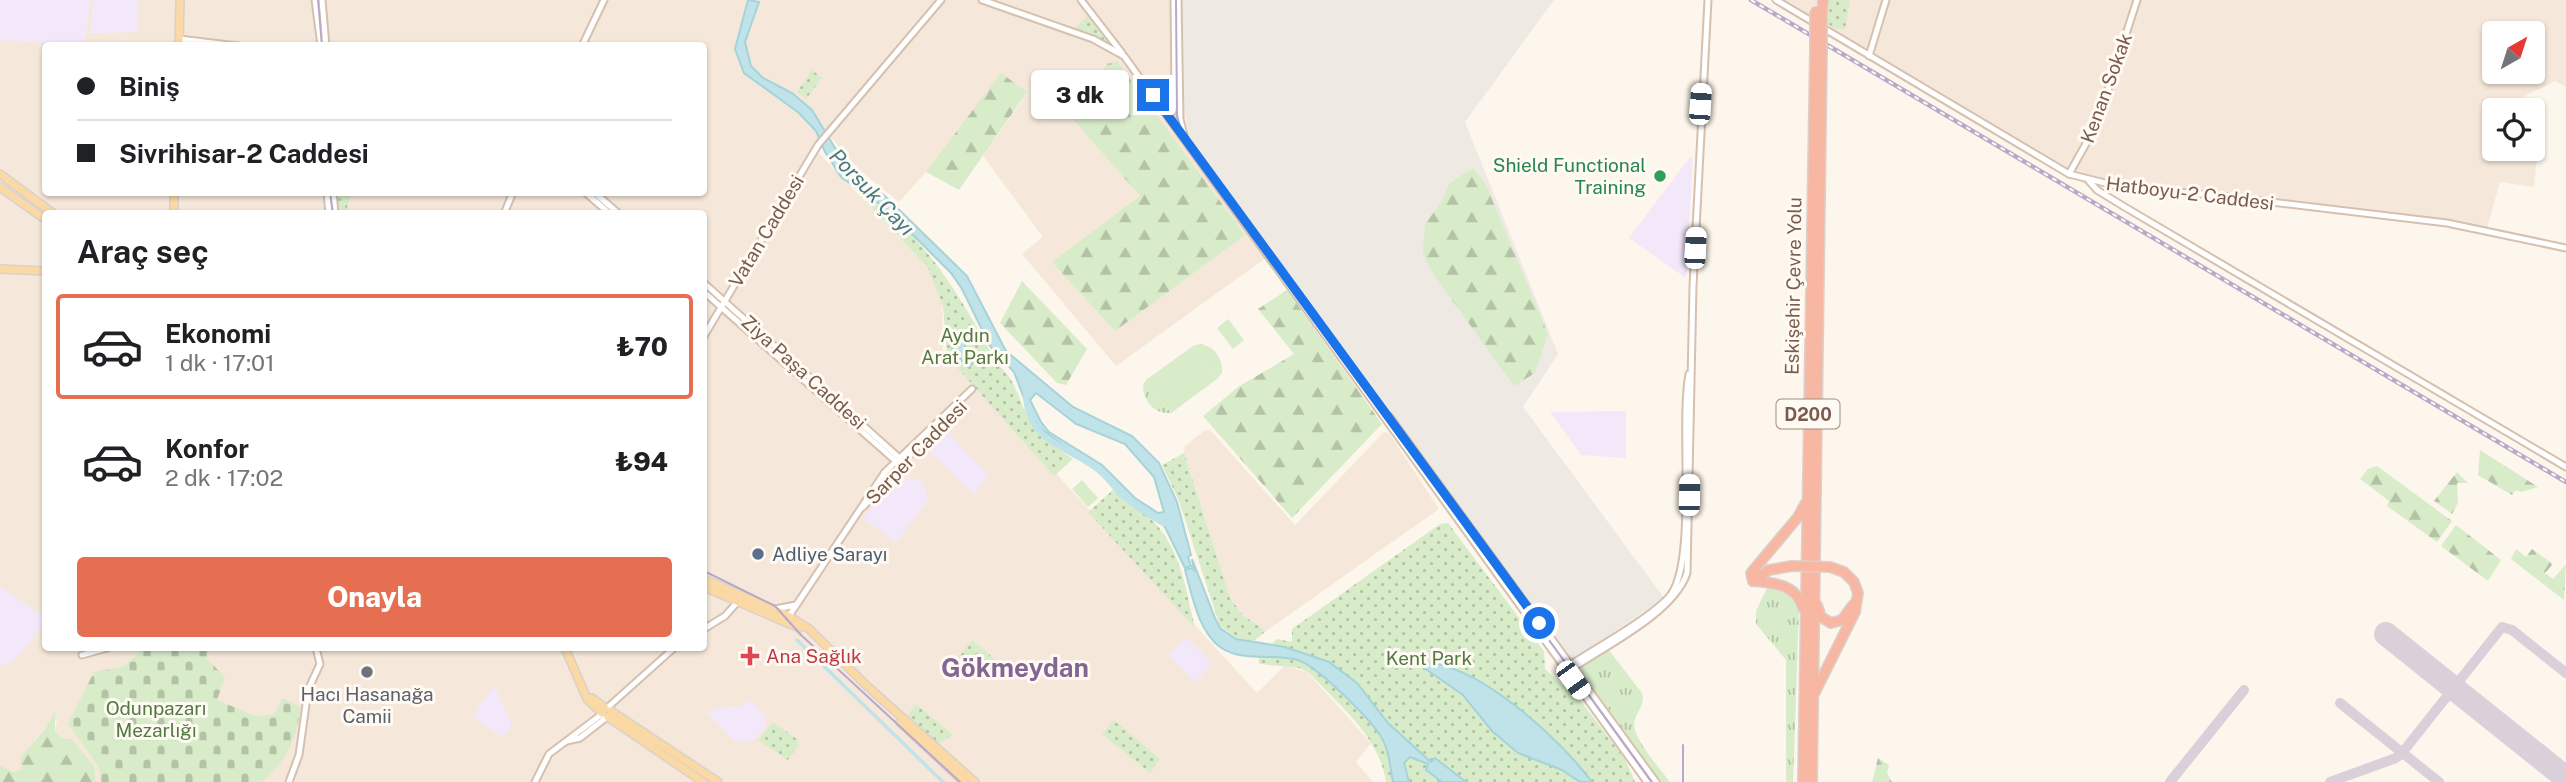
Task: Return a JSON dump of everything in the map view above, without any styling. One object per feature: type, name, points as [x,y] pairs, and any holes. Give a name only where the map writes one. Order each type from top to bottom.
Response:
[{"type":"highway","name":"Eskişehir Çevre Yolu","points":[[1814,782],[1812,753],[1818,49],[1818,13],[1815,0]]},
{"type":"highway","name":"Eskişehir Çevre Yolu","points":[[1818,13],[1823,0]]},
{"type":"highway","name":"Eskişehir Çevre Yolu","points":[[1803,782],[1818,49]]},
{"type":"highway","points":[[1753,581],[1751,573],[1798,517],[1807,496]]},
{"type":"highway","points":[[1753,581],[1769,570],[1791,566],[1829,567],[1848,575],[1858,593],[1853,618],[1817,685],[1813,701]]},
{"type":"highway","points":[[1753,581],[1780,584],[1791,590],[1801,602],[1805,618]]},
{"type":"highway","points":[[1814,593],[1819,615],[1832,623],[1849,614],[1858,593]]},
{"type":"highway","points":[[1797,782],[1804,738]]},
{"type":"main road","points":[[179,42],[180,0]]},
{"type":"main road","points":[[315,0],[322,42]]},
{"type":"main road","points":[[322,0],[323,42]]},
{"type":"main road","points":[[584,42],[604,0]]},
{"type":"main road","name":"Vatan Caddesi","points":[[707,331],[818,145],[941,0]]},
{"type":"main road","points":[[982,0],[1093,39],[1124,56],[1569,669],[1656,782]]},
{"type":"main road","points":[[1081,0],[1184,135],[1397,428],[1647,782]]},
{"type":"main road","points":[[1168,114],[1173,111],[1175,96],[1176,0]]},
{"type":"main road","points":[[1176,0],[1180,119],[1184,135]]},
{"type":"main road","points":[[1569,669],[1665,608],[1684,584],[1688,559],[1691,364],[1700,104],[1708,0]]},
{"type":"main road","name":"Hatboyu-2 Caddesi","points":[[1776,0],[2069,174],[2088,180],[2121,187],[2447,223],[2566,248]]},
{"type":"main road","points":[[1869,56],[1886,0]]},
{"type":"main road","name":"Kenan Sokak","points":[[2069,174],[2097,124],[2137,0]]},
{"type":"main road","points":[[0,174],[49,210]]},
{"type":"main road","points":[[2088,180],[2097,190],[2114,201],[2566,467]]},
{"type":"main road","points":[[0,187],[42,217]]},
{"type":"main road","points":[[590,196],[605,210]]},
{"type":"main road","points":[[599,196],[615,210]]},
{"type":"main road","points":[[0,269],[42,271]]},
{"type":"main road","name":"Ziya Paşa Caddesi","points":[[707,286],[723,304],[900,462]]},
{"type":"main road","name":"Ziya Paşa Caddesi","points":[[707,294],[723,304]]},
{"type":"main road","name":"Sarper Caddesi","points":[[790,620],[868,494],[973,390]]},
{"type":"main road","points":[[707,581],[740,599],[808,628],[867,686],[975,782]]},
{"type":"main road","points":[[707,588],[790,620],[964,782]]},
{"type":"main road","points":[[707,627],[725,616],[740,599]]},
{"type":"main road","points":[[769,610],[799,604]]},
{"type":"main road","points":[[82,654],[94,651]]},
{"type":"main road","points":[[289,782],[299,755],[308,690],[320,664],[317,651]]},
{"type":"main road","points":[[569,651],[587,699],[703,782]]},
{"type":"main road","points":[[535,782],[542,764],[564,742],[580,738],[631,686],[671,651]]},
{"type":"main road","points":[[606,712],[718,782]]},
{"type":"shaded area","points":[[0,0],[1180,0],[1182,101],[1187,130],[1274,252],[1116,366],[1022,254],[1043,237],[983,156],[1027,93],[926,172],[899,202],[858,169],[832,138],[818,152],[934,274],[942,290],[943,350],[1257,693],[1284,666],[1307,672],[1371,743],[1356,762],[1373,782],[96,782],[94,766],[72,739],[63,739],[55,731],[57,719],[36,738],[21,770],[13,772],[0,765]]},
{"type":"shaded area","points":[[0,0],[90,0],[83,42],[0,40]]},
{"type":"shaded area","points":[[93,0],[139,0],[137,32],[90,33]]},
{"type":"shaded area","points":[[1180,0],[1554,0],[1465,122],[1558,354],[1523,407],[1664,598],[1572,660],[1190,138],[1182,101]]},
{"type":"shaded area","points":[[1771,0],[2566,0],[2566,87],[2555,81],[2520,98],[2482,98],[2482,161],[2536,161],[2534,187],[2500,182],[2486,232],[2312,208],[2085,184]]},
{"type":"shaded area","points":[[1690,157],[1693,158],[1686,278],[1629,238]]},
{"type":"shaded area","points":[[1626,411],[1626,458],[1581,455],[1550,412]]},
{"type":"shaded area","points":[[945,429],[989,475],[974,494],[926,449]]},
{"type":"shaded area","points":[[1205,430],[1211,431],[1295,525],[1384,432],[1389,433],[1439,509],[1266,631],[1244,616],[1231,600],[1184,453],[1185,446]]},
{"type":"shaded area","points":[[898,475],[923,482],[928,500],[896,543],[863,518]]},
{"type":"shaded area","points":[[0,586],[42,615],[42,624],[24,650],[11,662],[0,666]]},
{"type":"shaded area","points":[[1187,638],[1212,664],[1195,682],[1168,655]]},
{"type":"shaded area","points":[[494,686],[512,725],[503,737],[472,717]]},
{"type":"shaded area","points":[[752,700],[765,717],[765,727],[753,741],[734,741],[707,712],[729,706],[737,707]]},
{"type":"green space","points":[[1829,0],[1850,0],[1845,29],[1836,29],[1828,24]]},
{"type":"green space","points":[[1089,15],[1113,46],[1075,28]]},
{"type":"green space","points":[[1117,61],[1245,235],[1115,331],[1052,262],[1140,196],[1073,119],[1107,64]]},
{"type":"green space","points":[[812,70],[822,78],[806,99],[797,92]]},
{"type":"green space","points":[[1001,73],[1027,92],[959,190],[926,172]]},
{"type":"green space","points":[[1473,168],[1486,185],[1548,334],[1535,373],[1514,386],[1432,272],[1423,253],[1425,224],[1440,204],[1450,183]]},
{"type":"green space","name":"Aydın Arat Parkı","points":[[856,191],[880,206],[921,245],[955,291],[998,365],[1010,378],[1035,428],[1050,443],[1073,459],[1054,476],[947,356],[943,307],[928,268]]},
{"type":"green space","points":[[336,196],[351,196],[346,210],[338,210]]},
{"type":"green space","points":[[1022,281],[1087,349],[1066,385],[1057,383],[1000,323]]},
{"type":"green space","points":[[1287,290],[1382,424],[1292,518],[1203,416],[1238,387],[1294,354],[1258,309]]},
{"type":"green space","points":[[1228,319],[1244,340],[1233,349],[1217,328]]},
{"type":"green space","points":[[1200,344],[1209,347],[1219,358],[1222,373],[1217,379],[1193,346]]},
{"type":"green space","points":[[1193,346],[1217,379],[1171,413],[1146,380]]},
{"type":"green space","points":[[1146,380],[1171,413],[1151,406],[1145,397],[1143,386]]},
{"type":"green space","points":[[2480,450],[2538,487],[2521,492],[2516,490],[2512,495],[2478,475]]},
{"type":"green space","points":[[1184,453],[1231,600],[1244,616],[1266,631],[1254,641],[1237,638],[1220,626],[1179,501],[1162,465]]},
{"type":"green space","points":[[2377,466],[2452,521],[2437,542],[2387,506],[2389,501],[2360,479],[2368,469]]},
{"type":"green space","points":[[2457,472],[2468,483],[2457,483],[2458,503],[2452,514],[2434,501]]},
{"type":"green space","points":[[1082,480],[1098,498],[1088,507],[1072,489]]},
{"type":"green space","points":[[1113,490],[1149,517],[1170,545],[1181,571],[1195,628],[1088,512]]},
{"type":"green space","name":"Kent Park","points":[[1448,523],[1544,651],[1545,669],[1562,685],[1571,688],[1625,759],[1635,782],[1386,782],[1382,765],[1367,736],[1309,673],[1299,668],[1259,664],[1259,657],[1277,639],[1292,642],[1292,629],[1440,524]]},
{"type":"green space","points":[[2456,525],[2501,560],[2488,581],[2441,546]]},
{"type":"green space","points":[[2516,549],[2526,557],[2532,549],[2553,564],[2545,573],[2553,579],[2566,564],[2564,600],[2511,559]]},
{"type":"green space","points":[[1767,588],[1788,594],[1799,609],[1793,782],[1786,782],[1786,660],[1756,624],[1756,611]]},
{"type":"green space","points":[[972,640],[1008,670],[1004,675],[999,667],[986,663],[976,681],[956,660]]},
{"type":"green space","points":[[1608,649],[1642,693],[1643,701],[1635,720],[1635,731],[1670,782],[1661,782],[1581,672],[1581,668]]},
{"type":"green space","name":"Odunpazarı Mezarlığı","points":[[141,651],[208,651],[207,659],[225,677],[217,700],[257,717],[274,714],[283,698],[301,707],[296,730],[285,757],[262,782],[101,782],[99,767],[68,724],[94,672],[122,667]]},
{"type":"green space","points":[[916,704],[953,735],[937,744],[907,716]]},
{"type":"green space","points":[[55,711],[55,731],[63,739],[72,739],[94,766],[96,782],[0,782],[0,765],[13,772],[21,770],[21,757],[46,728]]},
{"type":"green space","points":[[1114,720],[1160,759],[1150,773],[1102,734]]},
{"type":"green space","points":[[773,722],[798,740],[798,746],[788,760],[758,740]]},
{"type":"green space","points":[[1878,758],[1889,765],[1887,773],[1892,782],[1872,782]]},
{"type":"water","points":[[748,0],[759,2],[745,42],[751,66],[763,78],[792,93],[812,110],[843,161],[857,177],[885,196],[967,276],[1006,351],[1073,407],[1132,436],[1159,463],[1177,502],[1191,555],[1188,557],[1191,566],[1185,568],[1165,527],[1154,516],[1122,493],[1094,464],[1077,456],[1040,428],[1031,416],[1014,372],[990,346],[962,289],[951,273],[889,211],[841,177],[825,152],[816,131],[799,113],[744,73],[735,49]],"holes":[[[1036,393],[1076,424],[1125,444],[1154,477],[1164,512],[1158,513],[1135,498],[1102,465],[1049,432],[1030,400]]]},
{"type":"water","points":[[959,338],[965,342],[966,358],[973,363],[968,367],[952,349],[954,340]]},
{"type":"water","points":[[1192,559],[1220,628],[1236,639],[1285,647],[1329,662],[1357,683],[1388,723],[1431,762],[1435,758],[1466,782],[1442,782],[1426,770],[1428,764],[1410,757],[1404,763],[1409,782],[1393,782],[1387,752],[1380,735],[1354,705],[1317,672],[1298,660],[1238,655],[1220,647],[1206,632],[1193,601],[1185,570],[1194,570]]},
{"type":"water","points":[[1424,662],[1446,666],[1469,676],[1517,707],[1560,746],[1592,782],[1580,782],[1562,770],[1518,753],[1492,731],[1463,695],[1423,667]]},
{"type":"waterway","name":"Porsuk Çayı","points":[[1026,394],[1028,411],[1043,434],[1101,472],[1123,496],[1163,523]]},
{"type":"waterway","points":[[797,640],[943,782]]},
{"type":"taxiway","points":[[2330,782],[2396,758],[2402,753],[2502,627],[2512,630],[2566,673]]},
{"type":"taxiway","points":[[2170,782],[2244,690]]},
{"type":"taxiway","points":[[2340,703],[2439,782]]},
{"type":"runway","points":[[2386,634],[2566,778]]},
{"type":"tram line","points":[[318,0],[322,42]]},
{"type":"tram line","points":[[1176,0],[1177,115],[1182,134],[1652,782]]},
{"type":"tram line","points":[[331,196],[332,210]]},
{"type":"tram line","points":[[707,572],[775,606],[801,635],[960,782]]},
{"type":"tram line","points":[[1683,745],[1683,782]]},
{"type":"railway","points":[[1751,0],[2566,482]]},
{"type":"place","name":"Shield Functional Training","points":[[1660,176]]},
{"type":"place","name":"Adliye Sarayı","points":[[758,554]]},
{"type":"place","name":"Ana Sağlık","points":[[750,656]]},
{"type":"place","name":"Hacı Hasanağa Camii","points":[[367,672]]},
{"type":"district","name":"Gökmeydan","points":[[1015,667]]},
{"type":"route","points":[[1153,95],[1539,623]]}]
